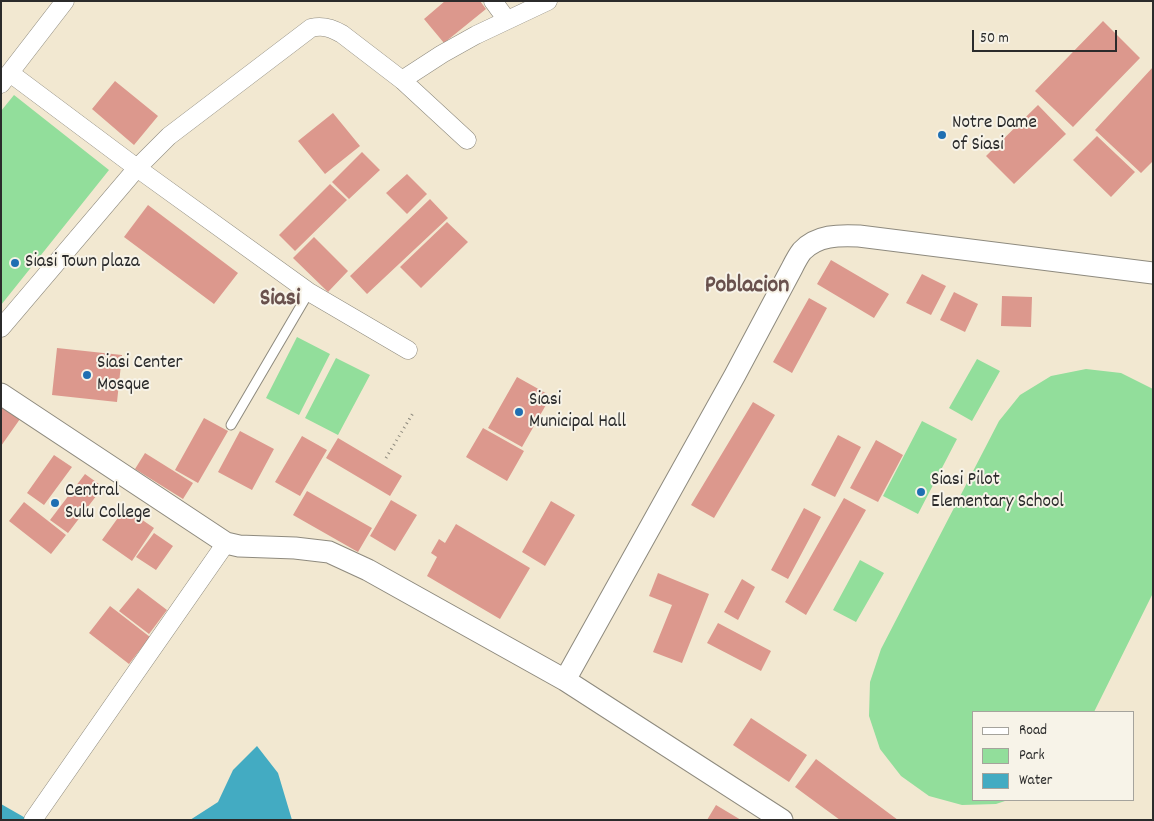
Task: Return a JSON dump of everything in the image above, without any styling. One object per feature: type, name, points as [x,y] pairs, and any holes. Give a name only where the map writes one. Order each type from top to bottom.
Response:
[{"type":"street","points":[[65,1],[6,79],[137,168],[309,292],[408,350]]},
{"type":"street","points":[[493,1],[507,20]]},
{"type":"street","points":[[402,80],[476,35],[548,1]]},
{"type":"street","points":[[1,328],[137,168],[169,136],[311,28],[318,26],[333,28],[342,34],[402,80],[466,140]]},
{"type":"street","points":[[565,680],[735,375],[792,268],[802,251],[812,242],[841,235],[859,236],[1153,273]]},
{"type":"street","points":[[1,394],[226,543],[239,546],[295,548],[328,552],[368,570],[565,680],[782,820]]},
{"type":"street","points":[[33,820],[226,543]]},
{"type":"lane","points":[[230,425],[309,292]]},
{"type":"path","points":[[386,458],[413,413]]},
{"type":"green space","points":[[14,95],[109,170],[1,305],[1,111]]},
{"type":"green space","points":[[297,337],[330,354],[299,415],[266,398]]},
{"type":"green space","points":[[336,358],[370,375],[338,435],[305,418]]},
{"type":"green space","points":[[977,359],[1000,371],[972,421],[949,408]]},
{"type":"green space","points":[[1086,369],[1121,373],[1153,389],[1153,593],[1094,711],[972,711],[972,801],[1005,801],[996,804],[962,805],[929,796],[901,776],[880,749],[869,716],[870,682],[881,649],[999,421],[1020,395],[1051,376]]},
{"type":"green space","points":[[922,421],[957,439],[918,514],[883,496]]},
{"type":"green space","points":[[860,560],[884,573],[856,622],[833,610]]},
{"type":"water","points":[[257,746],[278,773],[292,820],[190,820],[218,802],[233,770]]},
{"type":"water","points":[[1,804],[29,820],[1,820]]},
{"type":"building","points":[[445,1],[480,1],[486,9],[444,43],[424,19]]},
{"type":"building","points":[[1103,21],[1140,58],[1073,127],[1035,91]]},
{"type":"building","points":[[1153,67],[1153,161],[1141,173],[1095,130]]},
{"type":"building","points":[[115,81],[158,116],[134,145],[92,109]]},
{"type":"building","points":[[1038,105],[1066,134],[1014,184],[986,156]]},
{"type":"building","points":[[333,113],[360,146],[325,174],[298,141]]},
{"type":"building","points":[[1097,136],[1135,172],[1111,197],[1073,160]]},
{"type":"building","points":[[362,152],[380,170],[349,199],[332,182]]},
{"type":"building","points":[[407,174],[427,194],[407,214],[386,193]]},
{"type":"building","points":[[330,184],[347,200],[295,251],[279,235]]},
{"type":"building","points":[[430,199],[448,218],[367,294],[350,276]]},
{"type":"building","points":[[148,205],[238,273],[214,304],[124,237]]},
{"type":"building","points":[[447,222],[468,242],[421,288],[400,267]]},
{"type":"building","points":[[314,237],[348,271],[328,292],[293,258]]},
{"type":"building","points":[[831,260],[889,294],[874,318],[817,284]]},
{"type":"building","points":[[922,274],[946,286],[931,315],[906,303]]},
{"type":"building","points":[[954,292],[978,304],[965,332],[940,320]]},
{"type":"building","points":[[1002,296],[1032,297],[1031,327],[1001,326]]},
{"type":"building","points":[[809,298],[827,308],[792,373],[773,362]]},
{"type":"building","name":"Siasi Center Mosque","points":[[57,348],[122,355],[117,402],[52,395]]},
{"type":"building","name":"Siasi Municipal Hall","points":[[517,377],[551,396],[522,447],[488,428]]},
{"type":"building","points":[[753,402],[775,415],[714,518],[691,505]]},
{"type":"building","points":[[1,407],[20,419],[1,446]]},
{"type":"building","points":[[204,418],[228,431],[198,483],[175,470]]},
{"type":"building","points":[[483,428],[524,451],[507,481],[466,457]]},
{"type":"building","points":[[240,431],[274,449],[252,490],[218,472]]},
{"type":"building","points":[[838,435],[861,447],[835,497],[811,485]]},
{"type":"building","points":[[302,436],[327,450],[300,496],[275,482]]},
{"type":"building","points":[[338,438],[402,476],[390,496],[326,458]]},
{"type":"building","points":[[876,440],[903,455],[878,502],[850,488]]},
{"type":"building","points":[[145,453],[193,483],[183,499],[135,469]]},
{"type":"building","points":[[54,455],[72,467],[44,505],[27,493]]},
{"type":"building","points":[[85,474],[103,487],[68,533],[50,520]]},
{"type":"building","points":[[307,491],[372,528],[358,552],[293,515]]},
{"type":"building","points":[[844,498],[866,510],[806,615],[785,602]]},
{"type":"building","points":[[391,500],[417,515],[395,551],[370,536]]},
{"type":"building","points":[[551,501],[575,515],[545,566],[522,552]]},
{"type":"building","points":[[24,502],[66,535],[51,554],[9,521]]},
{"type":"building","points":[[125,508],[154,528],[132,561],[102,540]]},
{"type":"building","points":[[804,508],[821,517],[788,579],[771,570]]},
{"type":"building","points":[[456,524],[530,568],[500,619],[427,576],[437,557],[431,553],[439,539],[445,543]]},
{"type":"building","points":[[154,533],[173,546],[156,570],[136,557]]},
{"type":"building","points":[[658,573],[709,594],[682,663],[653,652],[672,605],[649,596]]},
{"type":"building","points":[[742,579],[755,587],[738,620],[724,612]]},
{"type":"building","points":[[138,588],[167,610],[149,634],[119,611]]},
{"type":"building","points":[[110,606],[150,637],[129,664],[89,633]]},
{"type":"building","points":[[718,623],[771,651],[761,671],[707,643]]},
{"type":"building","points":[[751,718],[807,755],[789,782],[733,745]]},
{"type":"building","points":[[816,759],[898,820],[840,820],[795,787]]},
{"type":"building","points":[[716,805],[741,820],[707,820]]},
{"type":"place","name":"Notre Dame of Siasi","points":[[942,135]]},
{"type":"place","name":"Siasi Town plaza","points":[[15,263]]},
{"type":"place","name":"Siasi Center Mosque","points":[[87,375]]},
{"type":"place","name":"Siasi Municipal Hall","points":[[519,412]]},
{"type":"place","name":"Siasi Pilot Elementary School","points":[[921,492]]},
{"type":"place","name":"Central Sulu College","points":[[55,503]]},
{"type":"district","name":"Poblacion","points":[[747,288]]},
{"type":"district","name":"Siasi","points":[[280,301]]}]
